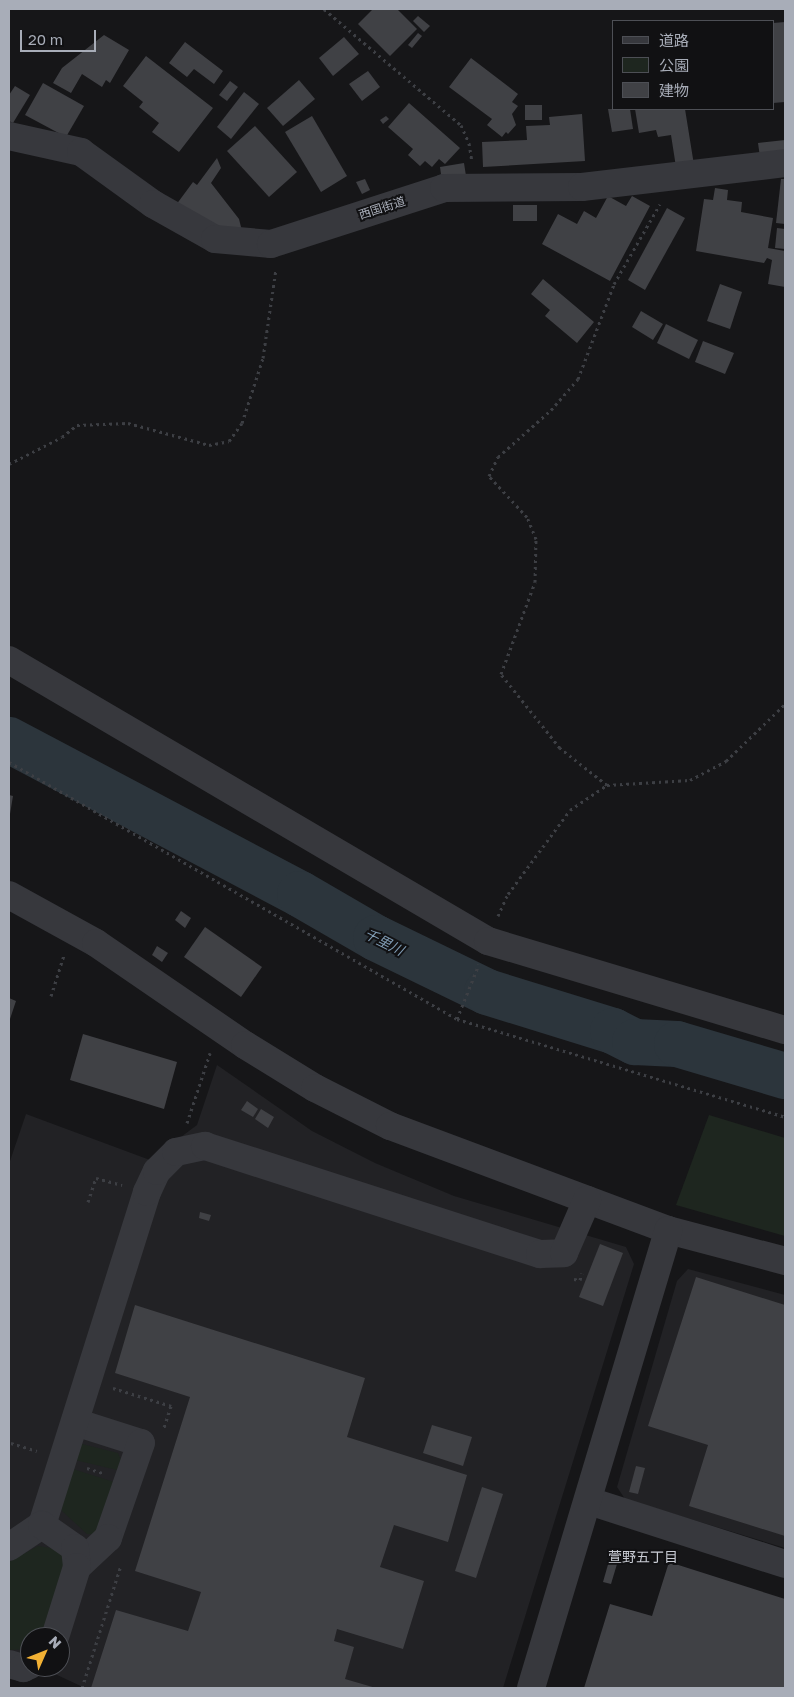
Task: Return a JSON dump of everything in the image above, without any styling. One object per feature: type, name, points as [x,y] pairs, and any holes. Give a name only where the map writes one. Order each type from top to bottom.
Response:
[{"type":"street","name":"西国街道","points":[[9,136],[81,152],[153,204],[215,239],[270,244],[444,188],[582,187],[785,163]]},
{"type":"street","points":[[9,660],[488,941],[785,1030]]},
{"type":"street","points":[[9,895],[96,943],[244,1045],[315,1088],[390,1126],[668,1230],[785,1261]]},
{"type":"street","points":[[9,1548],[42,1525],[147,1192],[157,1171],[176,1152],[205,1146],[540,1254],[564,1253],[587,1200]]},
{"type":"street","points":[[530,1688],[589,1501],[668,1230]]},
{"type":"street","points":[[75,1422],[141,1443],[108,1538],[77,1567]]},
{"type":"street","points":[[589,1501],[785,1564]]},
{"type":"street","points":[[42,1525],[75,1548],[77,1567],[58,1627]]},
{"type":"path","points":[[324,9],[461,125],[469,143],[476,187]]},
{"type":"path","points":[[608,785],[560,748],[501,674],[535,582],[536,539],[528,517],[489,476],[498,457],[551,410],[578,379],[614,284],[677,176]]},
{"type":"path","points":[[9,464],[62,437],[76,425],[128,422],[209,445],[229,441],[242,422],[263,358],[276,265]]},
{"type":"path","points":[[457,1019],[508,894],[570,810],[608,785],[690,780],[726,761],[785,704]]},
{"type":"path","points":[[9,762],[457,1019],[785,1117]]},
{"type":"path","points":[[51,996],[66,950]]},
{"type":"path","points":[[199,1088],[212,1048]]},
{"type":"path","points":[[88,1202],[96,1178],[127,1187]]},
{"type":"path","points":[[11,1444],[45,1454]]},
{"type":"path","points":[[83,1467],[108,1475]]},
{"type":"shaded area","points":[[217,1065],[312,1131],[375,1163],[454,1196],[626,1247],[634,1264],[503,1688],[85,1688],[61,1677],[70,1677],[70,1627],[20,1627],[20,1657],[9,1652],[9,1164],[26,1114],[150,1160],[197,1125]]},
{"type":"shaded area","points":[[688,1269],[785,1295],[785,1548],[625,1499],[617,1487],[677,1281]]},
{"type":"green space","points":[[709,1115],[785,1138],[785,1236],[676,1205]]},
{"type":"green space","points":[[82,1444],[118,1453],[121,1460],[117,1470],[75,1460]]},
{"type":"green space","points":[[73,1469],[114,1482],[96,1534],[87,1534],[62,1511],[61,1505]]},
{"type":"green space","points":[[38,1546],[57,1549],[64,1555],[67,1564],[48,1627],[20,1627],[20,1649],[9,1650],[9,1562]]},
{"type":"building","points":[[373,9],[397,9],[417,29],[390,56],[358,24]]},
{"type":"building","points":[[418,16],[430,26],[424,32],[413,21]]},
{"type":"building","points":[[785,22],[785,102],[774,103],[774,23]]},
{"type":"building","points":[[418,33],[422,36],[412,48],[408,45]]},
{"type":"building","points":[[104,35],[129,50],[110,83],[106,80],[102,87],[82,74],[71,93],[53,83],[62,68]]},
{"type":"building","points":[[344,37],[359,54],[333,76],[319,58]]},
{"type":"building","points":[[185,42],[223,71],[214,84],[194,69],[187,77],[169,63]]},
{"type":"building","points":[[146,56],[213,108],[179,152],[152,132],[159,123],[139,107],[143,102],[123,86]]},
{"type":"building","points":[[471,58],[518,94],[512,102],[518,106],[512,114],[516,125],[508,134],[506,132],[502,137],[487,125],[492,119],[449,87]]},
{"type":"building","points":[[368,71],[380,87],[362,101],[349,84]]},
{"type":"building","points":[[299,80],[315,99],[283,126],[267,108]]},
{"type":"building","points":[[230,81],[238,87],[227,101],[219,95]]},
{"type":"building","points":[[43,83],[84,106],[66,137],[25,115]]},
{"type":"building","points":[[15,86],[30,95],[13,123],[9,121],[9,95]]},
{"type":"building","points":[[244,92],[259,104],[231,139],[217,127]]},
{"type":"building","points":[[409,103],[460,148],[445,164],[439,159],[432,167],[425,161],[420,166],[408,155],[413,149],[388,127]]},
{"type":"building","points":[[525,105],[542,105],[542,120],[525,120]]},
{"type":"building","points":[[608,109],[630,110],[633,129],[612,132]]},
{"type":"building","points":[[635,110],[685,110],[694,165],[676,167],[671,135],[658,137],[656,130],[639,133]]},
{"type":"building","points":[[582,114],[585,161],[483,167],[482,142],[527,140],[526,126],[550,125],[549,117]]},
{"type":"building","points":[[312,116],[347,176],[321,192],[285,132]]},
{"type":"building","points":[[386,116],[389,119],[383,124],[380,120]]},
{"type":"building","points":[[255,126],[297,172],[269,197],[227,151]]},
{"type":"building","points":[[785,140],[785,155],[760,157],[758,143]]},
{"type":"building","points":[[217,158],[221,168],[211,183],[239,219],[243,235],[211,232],[176,205],[193,182],[197,185]]},
{"type":"building","points":[[464,163],[466,176],[442,181],[440,167]]},
{"type":"building","points":[[365,179],[370,190],[362,194],[356,182]]},
{"type":"building","points":[[781,179],[785,179],[785,224],[776,223]]},
{"type":"building","points":[[715,188],[728,190],[727,200],[742,202],[741,212],[773,218],[768,248],[785,251],[785,287],[768,284],[772,260],[767,258],[764,263],[696,251],[704,199],[713,200]]},
{"type":"building","points":[[608,196],[626,206],[632,196],[650,206],[610,281],[542,244],[558,214],[577,224],[584,211],[596,218]]},
{"type":"building","points":[[513,205],[537,205],[537,221],[513,221]]},
{"type":"building","points":[[667,208],[685,218],[645,290],[628,280]]},
{"type":"building","points":[[777,228],[785,229],[785,249],[775,248]]},
{"type":"building","points":[[543,279],[594,322],[577,343],[545,316],[550,310],[531,294]]},
{"type":"building","points":[[720,284],[742,292],[730,329],[707,321]]},
{"type":"building","points":[[641,311],[663,324],[653,340],[632,327]]},
{"type":"building","points":[[666,324],[698,340],[689,359],[657,343]]},
{"type":"building","points":[[703,341],[734,353],[725,374],[695,362]]},
{"type":"building","points":[[9,795],[13,796],[10,814],[9,814]]},
{"type":"building","points":[[181,911],[191,918],[185,928],[175,920]]},
{"type":"building","points":[[205,927],[262,967],[241,997],[184,957]]},
{"type":"building","points":[[157,946],[168,953],[162,962],[152,955]]},
{"type":"building","points":[[9,998],[16,1001],[9,1022]]},
{"type":"building","points":[[83,1034],[177,1062],[164,1109],[70,1080]]},
{"type":"building","points":[[247,1101],[258,1109],[253,1117],[241,1110]]},
{"type":"building","points":[[261,1109],[274,1117],[268,1128],[255,1119]]},
{"type":"building","points":[[200,1212],[211,1215],[209,1221],[199,1218]]},
{"type":"building","points":[[600,1244],[623,1253],[603,1306],[579,1297]]},
{"type":"building","points":[[696,1277],[785,1305],[785,1536],[689,1506],[708,1445],[648,1426]]},
{"type":"building","points":[[135,1305],[365,1378],[347,1437],[467,1475],[448,1542],[394,1525],[380,1567],[424,1581],[403,1649],[337,1629],[334,1641],[354,1647],[345,1679],[376,1688],[91,1688],[116,1610],[188,1631],[201,1592],[135,1571],[190,1397],[115,1373]]},
{"type":"building","points":[[432,1425],[472,1437],[463,1466],[423,1453]]},
{"type":"building","points":[[636,1466],[645,1468],[638,1494],[629,1492]]},
{"type":"building","points":[[482,1487],[503,1494],[476,1578],[455,1571]]},
{"type":"building","points":[[609,1561],[617,1564],[611,1584],[603,1582]]},
{"type":"building","points":[[669,1562],[785,1599],[785,1688],[584,1688],[610,1604],[652,1616]]},
{"type":"waterway","name":"千里川","points":[[9,740],[300,894],[376,938],[487,992],[613,1031],[635,1042],[677,1044],[785,1076]]},
{"type":"district","name":"萱野五丁目","points":[[643,1557]]}]
